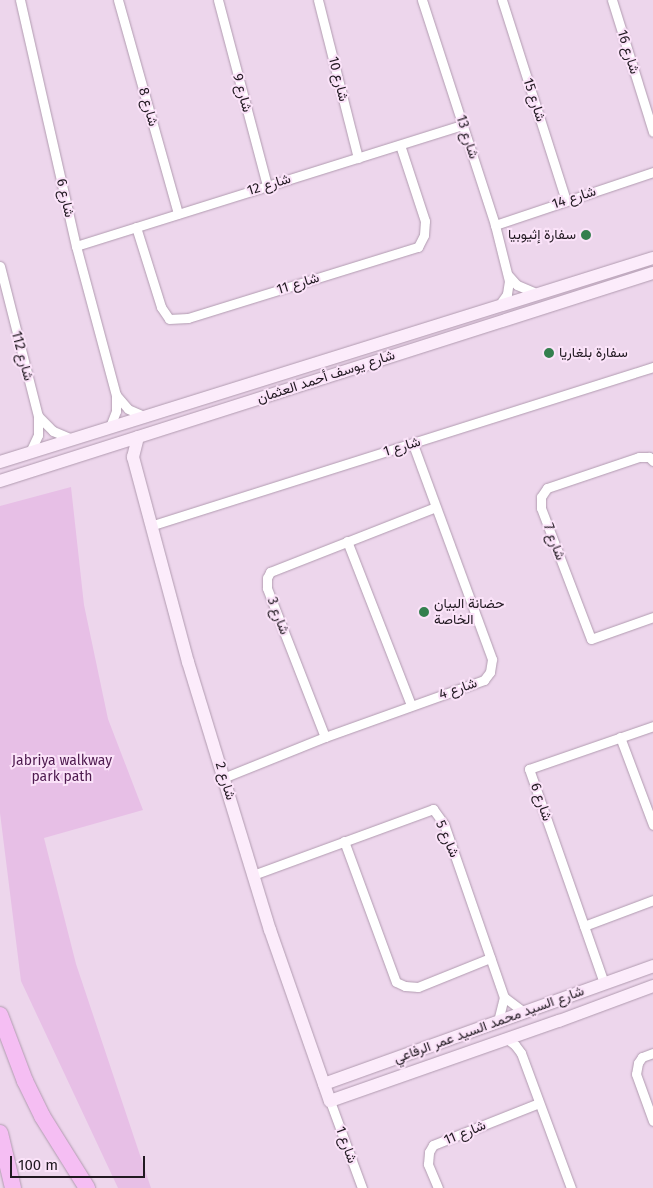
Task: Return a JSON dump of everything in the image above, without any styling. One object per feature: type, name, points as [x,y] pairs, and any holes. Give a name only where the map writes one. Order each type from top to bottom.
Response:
[{"type":"highway","points":[[0,1015],[25,1080],[42,1116],[87,1188]]},
{"type":"highway","points":[[0,1133],[13,1188]]},
{"type":"street","name":"شارع 6","points":[[20,0],[76,246],[116,395],[116,411],[110,427]]},
{"type":"street","name":"شارع 8","points":[[118,0],[178,214]]},
{"type":"street","name":"شارع 9","points":[[218,0],[268,186]]},
{"type":"street","name":"شارع 10","points":[[318,0],[358,158]]},
{"type":"street","name":"شارع 13","points":[[422,0],[495,224],[508,275],[508,288],[500,304]]},
{"type":"street","name":"شارع 15","points":[[502,0],[566,200]]},
{"type":"street","name":"شارع 16","points":[[612,0],[653,132]]},
{"type":"street","name":"شارع 12","points":[[76,246],[463,125]]},
{"type":"street","name":"شارع 11","points":[[136,227],[161,307],[169,319],[188,318],[382,258],[418,246],[424,235],[425,221],[400,145]]},
{"type":"street","name":"شارع 14","points":[[495,224],[653,172]]},
{"type":"street","name":"شارع يوسف أحمد العثمان","points":[[0,462],[500,304],[653,258]]},
{"type":"street","name":"شارع 112","points":[[0,266],[38,416],[38,435],[30,452]]},
{"type":"street","points":[[626,282],[639,271],[653,267]]},
{"type":"street","name":"شارع يوسف أحمد العثمان","points":[[0,481],[653,273]]},
{"type":"street","points":[[508,275],[517,285],[536,294]]},
{"type":"street","name":"شارع 1","points":[[150,526],[653,367]]},
{"type":"street","points":[[116,395],[128,408],[144,416]]},
{"type":"street","points":[[38,416],[53,431],[72,439]]},
{"type":"street","name":"شارع 2","points":[[138,437],[133,457],[150,526],[252,875],[330,1101]]},
{"type":"street","points":[[117,444],[126,449],[133,457]]},
{"type":"street","name":"شارع 4","points":[[223,778],[411,705],[484,680],[490,672],[492,659],[412,444]]},
{"type":"street","name":"شارع 7","points":[[653,461],[649,458],[639,458],[547,488],[541,497],[541,508],[591,639],[653,617]]},
{"type":"street","name":"شارع 3","points":[[325,738],[267,588],[267,578],[270,572],[436,507]]},
{"type":"street","points":[[347,541],[411,705]]},
{"type":"street","name":"شارع 6","points":[[604,983],[529,769],[653,726]]},
{"type":"street","points":[[620,737],[653,825]]},
{"type":"street","name":"شارع 5","points":[[252,875],[433,809],[444,824],[504,997]]},
{"type":"street","points":[[344,841],[396,982],[405,986],[418,987],[490,958]]},
{"type":"street","points":[[584,926],[653,900]]},
{"type":"street","points":[[559,1021],[573,1007],[652,970]]},
{"type":"street","name":"شارع السيد محمد السيد عمر الرفاعي","points":[[324,1084],[604,983],[652,970]]},
{"type":"street","name":"شارع السيد محمد السيد عمر الرفاعي","points":[[330,1101],[526,1033],[653,986]]},
{"type":"street","points":[[498,1021],[504,997],[524,1012]]},
{"type":"street","points":[[521,1053],[526,1033]]},
{"type":"street","points":[[507,1039],[521,1053],[571,1188]]},
{"type":"street","points":[[653,1053],[642,1057],[638,1063],[636,1074],[653,1121]]},
{"type":"street","name":"شارع 1","points":[[330,1101],[362,1188]]},
{"type":"street","name":"شارع 11","points":[[438,1188],[428,1164],[430,1152],[434,1145],[539,1103]]},
{"type":"green space","name":"Jabriya walkway park path","points":[[71,487],[84,605],[108,719],[143,810],[44,838],[76,964],[151,1188],[118,1188],[21,981],[0,813],[0,506]]},
{"type":"place","name":"سفارة إثيوبيا","points":[[586,235]]},
{"type":"place","name":"سفارة بلغاريا","points":[[549,353]]},
{"type":"place","name":"حضانة البيان الخاصة","points":[[424,612]]}]
